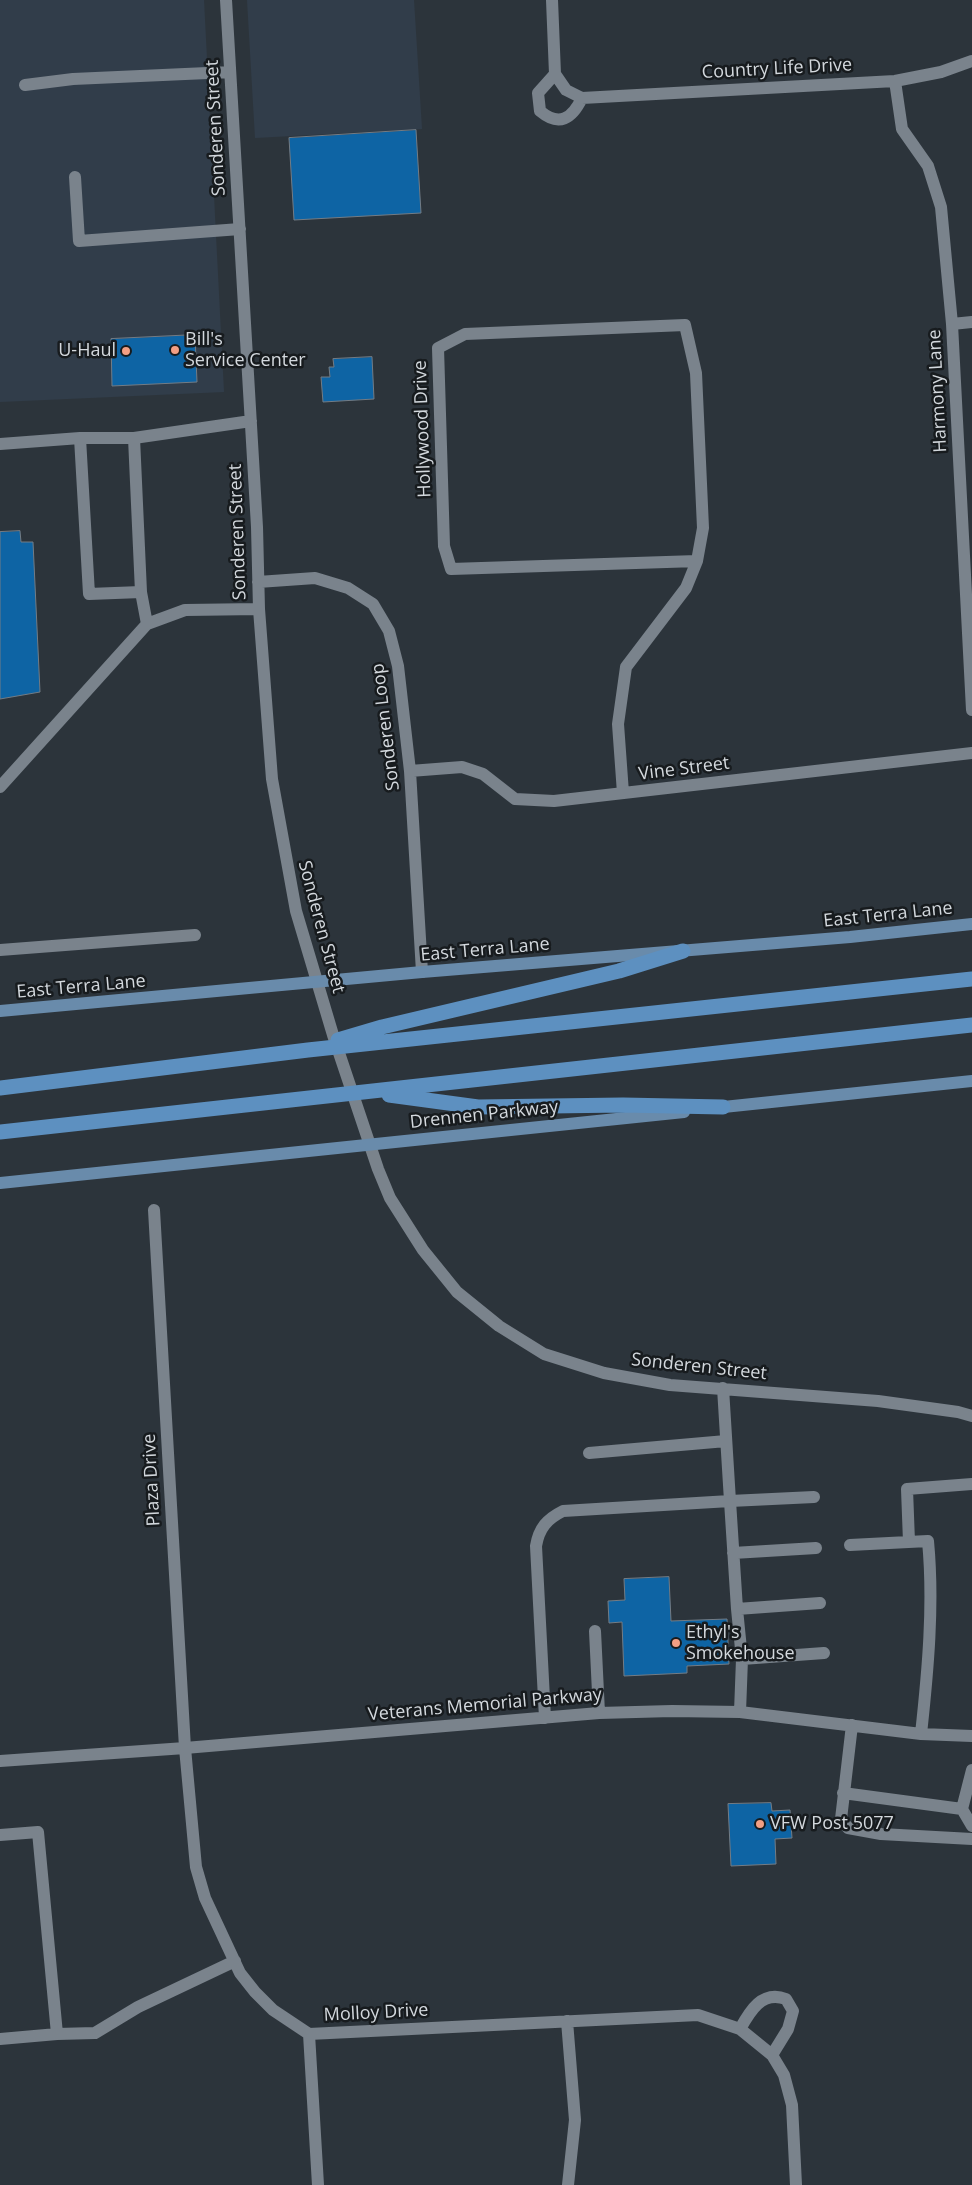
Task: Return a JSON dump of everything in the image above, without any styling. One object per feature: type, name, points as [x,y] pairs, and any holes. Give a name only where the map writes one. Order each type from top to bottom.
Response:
[{"type":"highway","points":[[308,1050],[382,1026],[619,971],[683,951]]},
{"type":"highway","points":[[0,1088],[308,1050],[972,979]]},
{"type":"highway","points":[[0,1132],[972,1024]]},
{"type":"highway","points":[[365,1092],[478,1106],[622,1105],[722,1108]]},
{"type":"main road","name":"East Terra Lane","points":[[0,1011],[422,972],[850,937],[972,924]]},
{"type":"main road","name":"Drennen Parkway","points":[[0,1183],[972,1081]]},
{"type":"street","name":"Sonderen Street","points":[[226,0],[257,527],[259,609],[272,779],[296,911],[362,1124],[390,1198],[423,1250],[456,1292],[499,1326],[544,1354],[604,1373],[670,1385],[878,1401],[958,1412],[972,1416]]},
{"type":"street","points":[[552,0],[555,74],[566,90],[582,98],[573,114],[562,120],[549,119],[540,111],[538,93],[555,74]]},
{"type":"street","name":"Country Life Drive","points":[[582,98],[895,81],[941,72],[972,62]]},
{"type":"street","points":[[24,85],[82,78],[230,72]]},
{"type":"street","name":"Harmony Lane","points":[[895,81],[902,129],[928,166],[941,207],[952,324],[972,710]]},
{"type":"street","points":[[75,177],[79,241],[240,230]]},
{"type":"street","points":[[952,324],[972,322]]},
{"type":"street","name":"Hollywood Drive","points":[[623,793],[618,724],[626,668],[686,588],[697,561],[704,528],[696,373],[685,325],[465,334],[438,348],[444,546],[451,569],[697,561]]},
{"type":"street","points":[[0,444],[80,438],[134,438],[251,421]]},
{"type":"street","points":[[80,438],[89,594],[141,592]]},
{"type":"street","points":[[134,438],[141,592],[147,624]]},
{"type":"street","name":"Sonderen Loop","points":[[258,582],[316,578],[348,588],[373,604],[389,631],[398,666],[410,771],[422,972]]},
{"type":"street","points":[[0,787],[147,624],[185,610],[259,609]]},
{"type":"street","name":"Vine Street","points":[[410,771],[462,767],[482,774],[515,799],[554,801],[972,753]]},
{"type":"street","points":[[0,950],[195,935]]},
{"type":"street","name":"Plaza Drive","points":[[154,1210],[185,1748]]},
{"type":"street","points":[[723,1388],[742,1659],[740,1712]]},
{"type":"street","points":[[589,1453],[726,1441]]},
{"type":"street","points":[[909,1542],[906,1489],[972,1484]]},
{"type":"street","points":[[545,1718],[536,1546],[538,1532],[550,1518],[563,1510],[814,1497]]},
{"type":"street","points":[[850,1545],[928,1541],[931,1572],[927,1668],[921,1734]]},
{"type":"street","points":[[733,1552],[816,1548]]},
{"type":"street","points":[[737,1608],[820,1603]]},
{"type":"street","points":[[595,1630],[599,1713]]},
{"type":"street","points":[[742,1659],[824,1653]]},
{"type":"street","name":"Veterans Memorial Parkway","points":[[0,1761],[185,1748],[599,1713],[672,1711],[740,1712],[852,1724],[921,1734],[972,1736]]},
{"type":"street","points":[[852,1724],[841,1820],[848,1828],[881,1834],[972,1839]]},
{"type":"street","name":"Molloy Drive","points":[[185,1748],[196,1867],[204,1898],[240,1973],[273,2010],[309,2034],[698,2015],[740,2029],[772,2055],[784,2075],[792,2105],[796,2185]]},
{"type":"street","points":[[972,1770],[962,1809],[972,1826]]},
{"type":"street","points":[[844,1793],[962,1809]]},
{"type":"street","points":[[0,1835],[38,1832],[57,2034]]},
{"type":"street","points":[[0,2039],[94,2033],[138,2007],[235,1962]]},
{"type":"street","points":[[740,2029],[752,2009],[760,2001],[770,1997],[780,1996],[786,1998],[793,2011],[788,2029],[772,2055]]},
{"type":"street","points":[[567,2021],[575,2120],[568,2185]]},
{"type":"street","points":[[309,2034],[318,2185]]},
{"type":"shaded area","points":[[0,0],[204,0],[224,392],[0,402]]},
{"type":"shaded area","points":[[247,0],[414,0],[422,129],[255,138]]},
{"type":"building","points":[[416,130],[421,213],[294,220],[289,138]]},
{"type":"building","points":[[195,335],[197,382],[112,386],[111,339]]},
{"type":"building","points":[[372,357],[374,399],[323,402],[321,377],[330,377],[329,367],[334,367],[333,359]]},
{"type":"building","points":[[20,531],[21,542],[33,542],[40,692],[0,699],[0,532]]},
{"type":"building","name":"Ethyl's Smokehouse","points":[[669,1577],[671,1621],[727,1619],[729,1664],[687,1666],[687,1673],[624,1676],[622,1622],[609,1623],[608,1601],[625,1600],[624,1579]]},
{"type":"building","name":"VFW Post 5077","points":[[771,1803],[772,1811],[790,1810],[792,1838],[775,1839],[776,1864],[731,1866],[728,1804]]},
{"type":"place","name":"Bill's Service Center","points":[[175,350]]},
{"type":"place","name":"U-Haul","points":[[126,351]]},
{"type":"place","name":"Ethyl's Smokehouse","points":[[676,1643]]},
{"type":"place","name":"VFW Post 5077","points":[[760,1824]]}]
